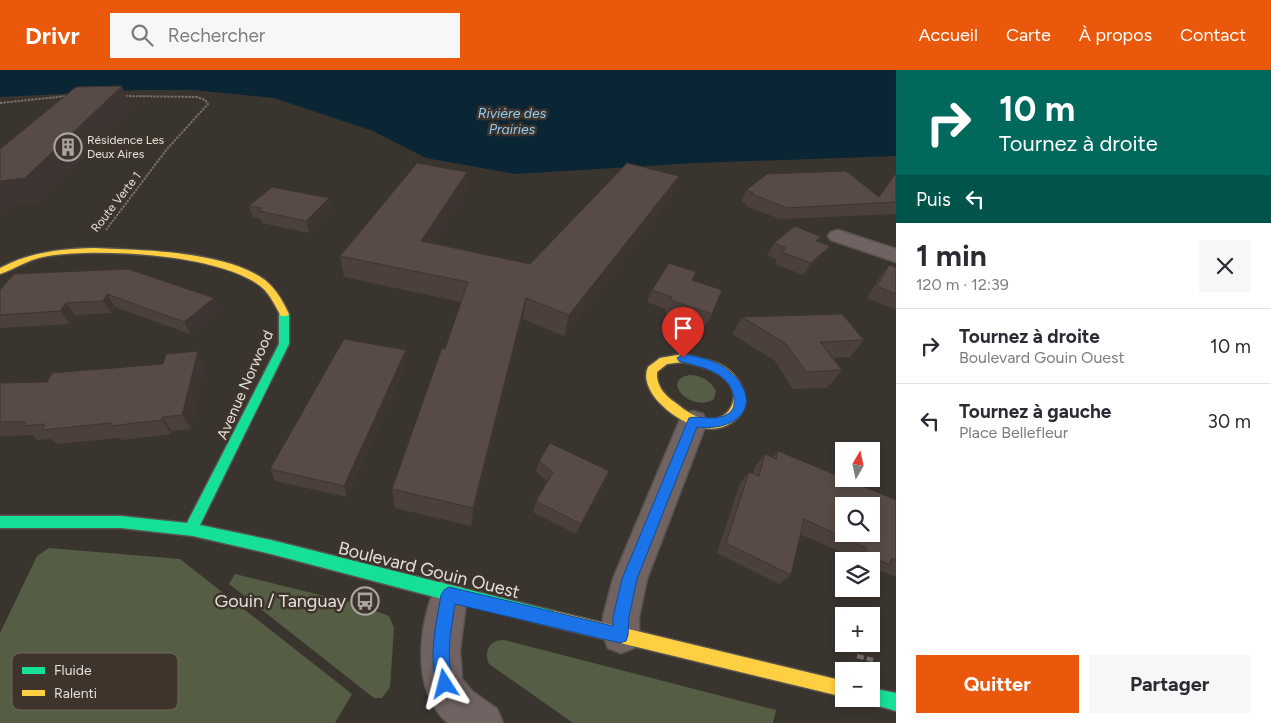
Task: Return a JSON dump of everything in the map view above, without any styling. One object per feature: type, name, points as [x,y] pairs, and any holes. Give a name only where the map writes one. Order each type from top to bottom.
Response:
[{"type":"street","points":[[838,236],[896,256]]},
{"type":"street","name":"Avenue Norwood","points":[[0,271],[26,257],[52,253],[166,254],[203,259],[233,266],[253,277],[272,292],[279,302],[286,325],[284,344],[191,530]]},
{"type":"street","points":[[683,358],[705,362],[725,373],[738,389],[741,406],[735,415],[717,423],[693,422],[673,408],[652,385],[650,380],[652,370],[664,361],[683,358]]},
{"type":"street","points":[[620,635],[621,617],[630,579],[693,422]]},
{"type":"street","name":"Boulevard Gouin Ouest","points":[[0,522],[108,523],[191,530],[449,595],[835,687]]},
{"type":"street","points":[[449,595],[441,645],[443,676],[453,700],[483,723]]},
{"type":"street","points":[[880,698],[896,702]]},
{"type":"path","points":[[0,103],[68,96]]},
{"type":"path","name":"Route Verte 1","points":[[106,230],[168,149],[208,104],[202,98],[189,96],[120,96]]},
{"type":"green space","points":[[691,375],[702,378],[712,384],[716,391],[714,399],[696,402],[682,394],[678,388],[678,382],[682,378]]},
{"type":"green space","points":[[49,548],[180,559],[352,694],[335,723],[0,723],[0,633],[37,556]]},
{"type":"green space","points":[[235,574],[353,603],[389,616],[394,628],[390,687],[382,698],[374,698],[229,584]]},
{"type":"green space","points":[[499,640],[776,710],[773,723],[573,723],[489,664],[487,651],[489,647]]},
{"type":"water","name":"Rivière des Prairies","points":[[0,70],[896,70],[896,156],[695,163],[516,174],[426,158],[373,131],[274,98],[193,90],[139,90],[0,97]]},
{"type":"building","points":[[122,86],[25,178],[0,181],[0,149],[76,87]]},
{"type":"building","points":[[417,163],[467,172],[421,241],[530,264],[627,163],[679,176],[569,315],[526,298],[473,508],[392,489],[442,348],[445,349],[468,282],[340,256]]},
{"type":"building","points":[[846,171],[879,197],[896,173],[896,202],[787,208],[751,194],[753,193],[746,190],[767,174]]},
{"type":"building","points":[[272,187],[329,198],[306,221],[259,211],[262,208],[249,206]]},
{"type":"building","points":[[795,226],[821,237],[816,241],[830,246],[811,263],[781,252],[786,248],[774,243]]},
{"type":"building","points":[[669,263],[696,272],[692,280],[722,290],[712,314],[670,300],[672,297],[652,290]]},
{"type":"building","points":[[889,265],[896,267],[896,294],[877,286]]},
{"type":"building","points":[[128,269],[214,298],[184,322],[107,294],[103,301],[66,303],[60,311],[0,315],[0,290],[14,274]]},
{"type":"building","points":[[842,314],[864,340],[820,342],[842,370],[806,372],[786,344],[742,317]]},
{"type":"building","points":[[344,339],[406,350],[344,486],[270,469]]},
{"type":"building","points":[[198,351],[182,415],[162,417],[162,420],[110,426],[111,423],[42,430],[45,424],[23,426],[26,422],[0,422],[0,383],[47,382],[52,373],[163,364],[166,354]]},
{"type":"building","points":[[550,443],[609,471],[581,524],[536,501],[553,472],[539,461]]},
{"type":"building","points":[[778,451],[835,475],[835,488],[867,488],[896,500],[896,560],[891,558],[890,565],[880,561],[880,552],[866,552],[866,548],[853,542],[880,542],[880,497],[835,497],[835,534],[804,519],[791,575],[726,543],[749,472],[759,476],[765,454],[776,459]]},
{"type":"traffic: fast","points":[[191,530],[284,344],[284,314]]},
{"type":"traffic: fast","points":[[0,522],[121,522],[193,530],[271,547],[554,619]]},
{"type":"traffic: fast","points":[[880,698],[896,702]]},
{"type":"traffic: slow","points":[[0,271],[34,257],[67,252],[124,252],[188,258],[242,271],[260,281],[274,296],[284,314]]},
{"type":"traffic: slow","points":[[683,358],[715,366],[733,379],[740,395],[738,409],[727,420],[711,424],[690,420],[667,403],[658,392],[653,384],[652,370],[664,361],[683,358]]},
{"type":"traffic: slow","points":[[554,619],[835,687]]},
{"type":"place","name":"Résidence Les Deux Aires","points":[[68,147]]},
{"type":"place","name":"Gouin / Tanguay","points":[[365,601]]},
{"type":"route","points":[[445,684],[441,645],[449,595],[620,635],[624,600],[630,579],[687,441],[693,422],[710,424],[724,421],[735,415],[741,406],[738,389],[731,378],[725,373],[705,362],[683,358]]}]
